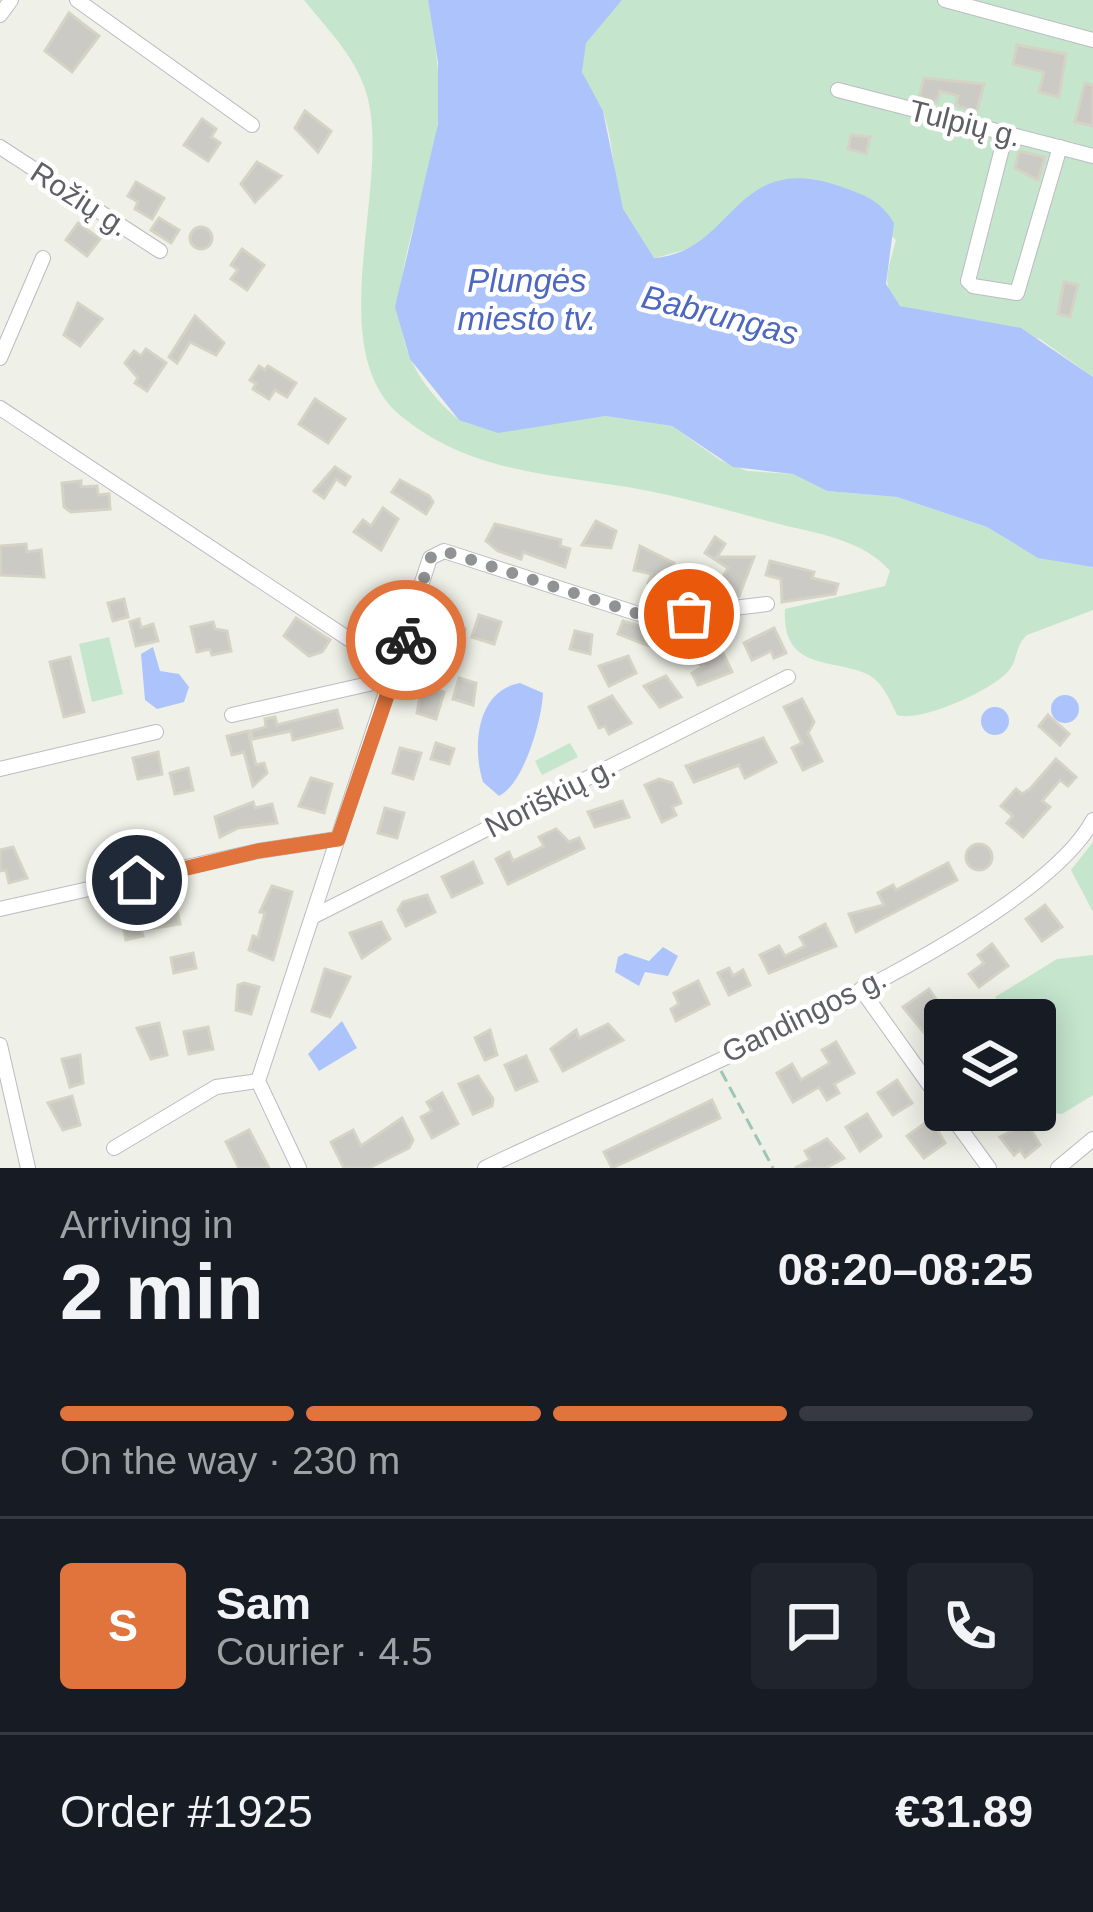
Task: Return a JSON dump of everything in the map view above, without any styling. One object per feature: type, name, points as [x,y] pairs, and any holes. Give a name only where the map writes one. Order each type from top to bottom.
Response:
[{"type":"street","points":[[0,15],[11,0]]},
{"type":"street","points":[[77,0],[252,125]]},
{"type":"street","points":[[945,0],[1093,40]]},
{"type":"street","name":"Tulpių g.","points":[[838,90],[1093,156]]},
{"type":"street","points":[[1006,134],[968,280],[973,286],[1017,293],[1060,147]]},
{"type":"street","name":"Rožių g.","points":[[0,147],[160,251]]},
{"type":"street","points":[[0,358],[43,258]]},
{"type":"street","points":[[0,408],[396,675]]},
{"type":"street","points":[[299,1168],[258,1081],[435,553],[534,577],[651,618],[766,604]]},
{"type":"street","points":[[232,715],[396,675]]},
{"type":"street","name":"Noriškių g.","points":[[312,916],[788,676]]},
{"type":"street","points":[[0,769],[156,731]]},
{"type":"street","name":"Gandingos g.","points":[[485,1168],[861,989],[1046,878],[1093,820]]},
{"type":"street","points":[[0,909],[258,851],[338,839]]},
{"type":"street","points":[[861,989],[924,1077]]},
{"type":"street","points":[[0,1045],[5,1085],[28,1168]]},
{"type":"street","points":[[114,1148],[216,1088],[258,1081]]},
{"type":"street","points":[[962,1131],[989,1168]]},
{"type":"street","points":[[1058,1168],[1093,1139]]},
{"type":"path","points":[[715,1059],[773,1168]]},
{"type":"green space","points":[[304,0],[428,0],[439,113],[401,282],[400,317],[408,351],[426,386],[459,420],[605,416],[672,426],[720,460],[747,471],[793,474],[827,491],[897,497],[987,527],[1026,551],[1093,567],[1093,610],[1027,635],[1010,669],[974,694],[922,714],[897,715],[874,679],[809,658],[791,642],[786,628],[785,609],[885,586],[890,571],[868,552],[827,536],[683,498],[496,464],[431,437],[401,416],[378,387],[365,351],[361,310],[371,177],[368,99],[350,58]]},
{"type":"green space","points":[[622,0],[1093,0],[1093,377],[1040,339],[900,306],[887,284],[896,240],[834,184],[788,179],[688,249],[655,258],[629,229],[603,112],[581,67],[586,43]]},
{"type":"green space","points":[[109,637],[123,694],[92,702],[79,644]]},
{"type":"green space","points":[[570,743],[578,757],[542,775],[535,761]]},
{"type":"green space","points":[[1093,842],[1093,912],[1071,870]]},
{"type":"green space","points":[[1093,955],[1093,1095],[1062,1114],[1056,1113],[1056,999],[995,997],[1057,959]]},
{"type":"water","name":"Plungės miesto tv.","points":[[428,0],[622,0],[586,43],[582,72],[603,111],[623,209],[654,258],[681,252],[702,239],[756,191],[778,181],[806,179],[842,187],[872,200],[894,223],[886,284],[900,306],[1021,328],[1093,377],[1093,567],[1038,558],[987,527],[897,497],[827,491],[793,474],[733,467],[672,426],[605,416],[498,433],[459,420],[410,359],[395,307],[438,124],[438,62]]},
{"type":"water","points":[[153,647],[160,671],[179,674],[189,687],[184,702],[157,709],[145,700],[141,654]]},
{"type":"water","points":[[520,683],[543,693],[542,704],[524,765],[499,796],[483,782],[478,737],[494,697]]},
{"type":"water","points":[[1065,695],[1075,699],[1079,709],[1075,719],[1065,723],[1055,719],[1051,709],[1055,699]]},
{"type":"water","points":[[995,707],[1005,711],[1009,721],[1005,731],[995,735],[985,731],[981,721],[985,711]]},
{"type":"water","points":[[663,947],[678,956],[668,976],[645,972],[639,986],[615,972],[618,957],[625,953],[649,961]]},
{"type":"water","points":[[342,1021],[357,1048],[319,1071],[308,1054]]},
{"type":"building","points":[[69,13],[99,36],[72,72],[45,51]]},
{"type":"building","points":[[1017,45],[1066,54],[1059,97],[1039,92],[1044,72],[1013,64]]},
{"type":"building","points":[[924,78],[984,84],[976,113],[956,105],[958,96],[940,91],[937,102],[919,97]]},
{"type":"building","points":[[1085,83],[1093,85],[1093,126],[1075,122]]},
{"type":"building","points":[[305,111],[331,131],[318,152],[295,128]]},
{"type":"building","points":[[202,119],[216,129],[211,137],[220,143],[208,161],[184,145]]},
{"type":"building","points":[[851,135],[870,137],[866,154],[848,149]]},
{"type":"building","points":[[1019,151],[1045,157],[1038,180],[1015,168]]},
{"type":"building","points":[[257,162],[281,176],[255,202],[241,184]]},
{"type":"building","points":[[136,182],[164,198],[152,219],[135,209],[138,202],[128,196]]},
{"type":"building","points":[[159,218],[179,230],[171,243],[151,230]]},
{"type":"building","points":[[78,223],[100,239],[87,256],[66,240]]},
{"type":"building","points":[[201,227],[212,238],[201,249],[190,238]]},
{"type":"building","points":[[242,249],[264,265],[247,290],[231,279],[238,270],[231,265]]},
{"type":"building","points":[[1064,282],[1078,285],[1070,317],[1058,314]]},
{"type":"building","points":[[78,303],[102,319],[80,346],[64,335]]},
{"type":"building","points":[[195,316],[224,343],[216,355],[190,342],[177,363],[169,357]]},
{"type":"building","points":[[146,349],[166,363],[147,391],[135,383],[138,378],[125,363],[134,351],[141,356]]},
{"type":"building","points":[[259,366],[265,370],[268,366],[296,383],[287,397],[275,390],[269,399],[253,389],[256,384],[250,380]]},
{"type":"building","points":[[315,399],[345,419],[328,443],[299,424]]},
{"type":"building","points":[[335,467],[350,477],[345,485],[336,479],[324,498],[314,491]]},
{"type":"building","points":[[400,480],[429,496],[433,502],[426,514],[392,492]]},
{"type":"building","points":[[81,481],[81,487],[97,486],[98,495],[109,494],[110,509],[71,512],[64,507],[62,483]]},
{"type":"building","points":[[383,508],[398,519],[381,550],[354,532],[363,520],[371,526]]},
{"type":"building","points":[[596,521],[616,531],[611,548],[582,545]]},
{"type":"building","points":[[495,524],[561,540],[560,546],[570,549],[565,567],[523,552],[521,559],[498,551],[486,541]]},
{"type":"building","points":[[715,537],[725,544],[717,557],[754,557],[739,596],[714,599],[712,585],[719,584],[728,568],[705,553]]},
{"type":"building","points":[[26,544],[27,552],[41,550],[44,577],[1,575],[0,546]]},
{"type":"building","points":[[640,546],[674,563],[664,592],[648,583],[652,574],[634,570]]},
{"type":"building","points":[[770,561],[814,572],[812,578],[838,584],[835,594],[782,602],[781,579],[766,575]]},
{"type":"building","points":[[124,599],[128,617],[113,621],[108,603]]},
{"type":"building","points":[[479,615],[501,622],[494,644],[472,637]]},
{"type":"building","points":[[296,618],[330,640],[322,652],[309,656],[284,636]]},
{"type":"building","points":[[139,619],[141,628],[153,624],[158,641],[136,646],[130,622]]},
{"type":"building","points":[[623,621],[651,629],[668,653],[618,634]]},
{"type":"building","points":[[213,622],[215,629],[227,631],[231,651],[197,652],[191,627]]},
{"type":"building","points":[[444,622],[465,629],[457,655],[436,648]]},
{"type":"building","points":[[774,628],[786,653],[774,658],[771,651],[752,660],[744,643]]},
{"type":"building","points":[[575,631],[592,635],[590,654],[570,649]]},
{"type":"building","points":[[722,651],[732,672],[698,685],[692,673],[704,666],[697,663]]},
{"type":"building","points":[[628,656],[636,673],[609,686],[599,666]]},
{"type":"building","points":[[70,657],[84,712],[64,717],[50,662]]},
{"type":"building","points":[[666,676],[681,697],[660,707],[644,686]]},
{"type":"building","points":[[459,678],[476,683],[473,705],[453,699]]},
{"type":"building","points":[[422,686],[444,692],[436,719],[417,713]]},
{"type":"building","points":[[612,696],[631,723],[609,734],[605,726],[599,728],[589,707]]},
{"type":"building","points":[[802,699],[814,722],[808,733],[822,761],[803,770],[792,748],[802,743],[784,707]]},
{"type":"building","points":[[337,710],[342,728],[293,740],[291,731],[253,739],[251,731],[266,727],[265,719],[275,717],[277,725]]},
{"type":"building","points":[[1048,715],[1069,734],[1060,745],[1039,726]]},
{"type":"building","points":[[248,731],[256,765],[264,763],[267,773],[253,786],[244,752],[232,755],[227,736]]},
{"type":"building","points":[[763,738],[776,762],[745,778],[739,765],[694,782],[686,766]]},
{"type":"building","points":[[436,743],[454,749],[449,764],[431,759]]},
{"type":"building","points":[[400,748],[421,753],[413,779],[393,773]]},
{"type":"building","points":[[158,752],[162,774],[138,779],[133,758]]},
{"type":"building","points":[[1056,759],[1076,777],[1068,786],[1060,780],[1042,801],[1050,807],[1023,837],[1007,823],[1013,816],[1001,806],[1016,789],[1022,794],[1030,789]]},
{"type":"building","points":[[188,768],[193,790],[175,794],[170,773]]},
{"type":"building","points":[[311,778],[332,784],[324,813],[299,806]]},
{"type":"building","points":[[659,779],[672,783],[681,803],[672,807],[676,815],[662,822],[645,785]]},
{"type":"building","points":[[622,801],[629,817],[595,827],[588,812]]},
{"type":"building","points":[[253,802],[255,808],[272,804],[277,823],[238,828],[220,837],[215,817]]},
{"type":"building","points":[[385,808],[404,813],[397,838],[378,833]]},
{"type":"building","points":[[556,829],[569,842],[579,838],[584,848],[508,884],[496,859],[509,852],[513,861],[544,846],[539,837]]},
{"type":"building","points":[[979,844],[992,857],[979,870],[966,857]]},
{"type":"building","points":[[13,847],[27,878],[9,883],[6,870],[0,871],[0,850]]},
{"type":"building","points":[[473,862],[482,883],[452,897],[442,877]]},
{"type":"building","points":[[948,863],[957,880],[856,932],[849,914],[884,905],[878,893],[893,885],[896,890]]},
{"type":"building","points":[[272,886],[292,892],[273,960],[249,950],[253,936],[258,938],[265,913],[260,912]]},
{"type":"building","points":[[427,895],[435,912],[406,926],[398,910],[403,902]]},
{"type":"building","points":[[1045,905],[1062,927],[1042,941],[1026,919]]},
{"type":"building","points":[[136,907],[142,918],[177,910],[180,924],[141,930],[143,936],[126,940],[120,911]]},
{"type":"building","points":[[381,922],[390,939],[362,958],[350,933]]},
{"type":"building","points":[[825,924],[836,946],[769,973],[760,955],[779,946],[785,956],[805,946],[800,937]]},
{"type":"building","points":[[992,944],[1008,966],[979,987],[969,974],[984,963],[978,955]]},
{"type":"building","points":[[193,953],[196,968],[174,973],[171,958]]},
{"type":"building","points":[[729,968],[733,976],[743,970],[750,985],[729,995],[718,973]]},
{"type":"building","points":[[325,969],[350,977],[330,1017],[312,1011]]},
{"type":"building","points":[[698,981],[709,1004],[676,1021],[671,1009],[679,1004],[674,993]]},
{"type":"building","points":[[238,985],[259,987],[251,1014],[236,1010]]},
{"type":"building","points":[[929,989],[936,999],[924,999],[924,1032],[903,1007]]},
{"type":"building","points":[[159,1023],[167,1055],[151,1059],[137,1028]]},
{"type":"building","points":[[608,1024],[623,1040],[563,1071],[551,1049],[576,1030],[579,1038]]},
{"type":"building","points":[[208,1027],[213,1049],[189,1054],[184,1032]]},
{"type":"building","points":[[490,1030],[497,1055],[485,1060],[475,1038]]},
{"type":"building","points":[[836,1042],[854,1073],[834,1084],[839,1093],[827,1100],[819,1087],[793,1102],[777,1073],[792,1064],[801,1080],[830,1063],[822,1050]]},
{"type":"building","points":[[80,1055],[83,1083],[70,1087],[62,1059]]},
{"type":"building","points":[[526,1056],[537,1081],[516,1090],[505,1065]]},
{"type":"building","points":[[478,1076],[493,1099],[492,1106],[473,1114],[459,1084]]},
{"type":"building","points":[[897,1080],[912,1103],[893,1115],[878,1093]]},
{"type":"building","points":[[442,1093],[458,1124],[432,1138],[421,1117],[432,1111],[427,1102]]},
{"type":"building","points":[[72,1096],[80,1125],[63,1130],[48,1103]]},
{"type":"building","points":[[712,1100],[720,1118],[612,1168],[604,1152]]},
{"type":"building","points":[[867,1114],[881,1136],[860,1151],[846,1127]]},
{"type":"building","points":[[402,1118],[413,1140],[409,1148],[369,1168],[344,1168],[331,1142],[353,1130],[361,1146]]},
{"type":"building","points":[[924,1124],[924,1131],[938,1131],[945,1143],[924,1158],[907,1136]]},
{"type":"building","points":[[249,1130],[269,1168],[239,1168],[226,1142]]},
{"type":"building","points":[[1012,1131],[1032,1131],[1040,1145],[1025,1157],[1020,1150],[1014,1155],[1000,1137]]},
{"type":"building","points":[[827,1139],[844,1158],[826,1168],[795,1168],[810,1160],[805,1151]]},
{"type":"way so far","points":[[406,640],[430,558],[444,551],[651,618],[689,614]]},
{"type":"route","points":[[137,880],[258,851],[338,839],[406,640]]},
{"type":"water label","name":"Babrungas","points":[[720,315]]}]
